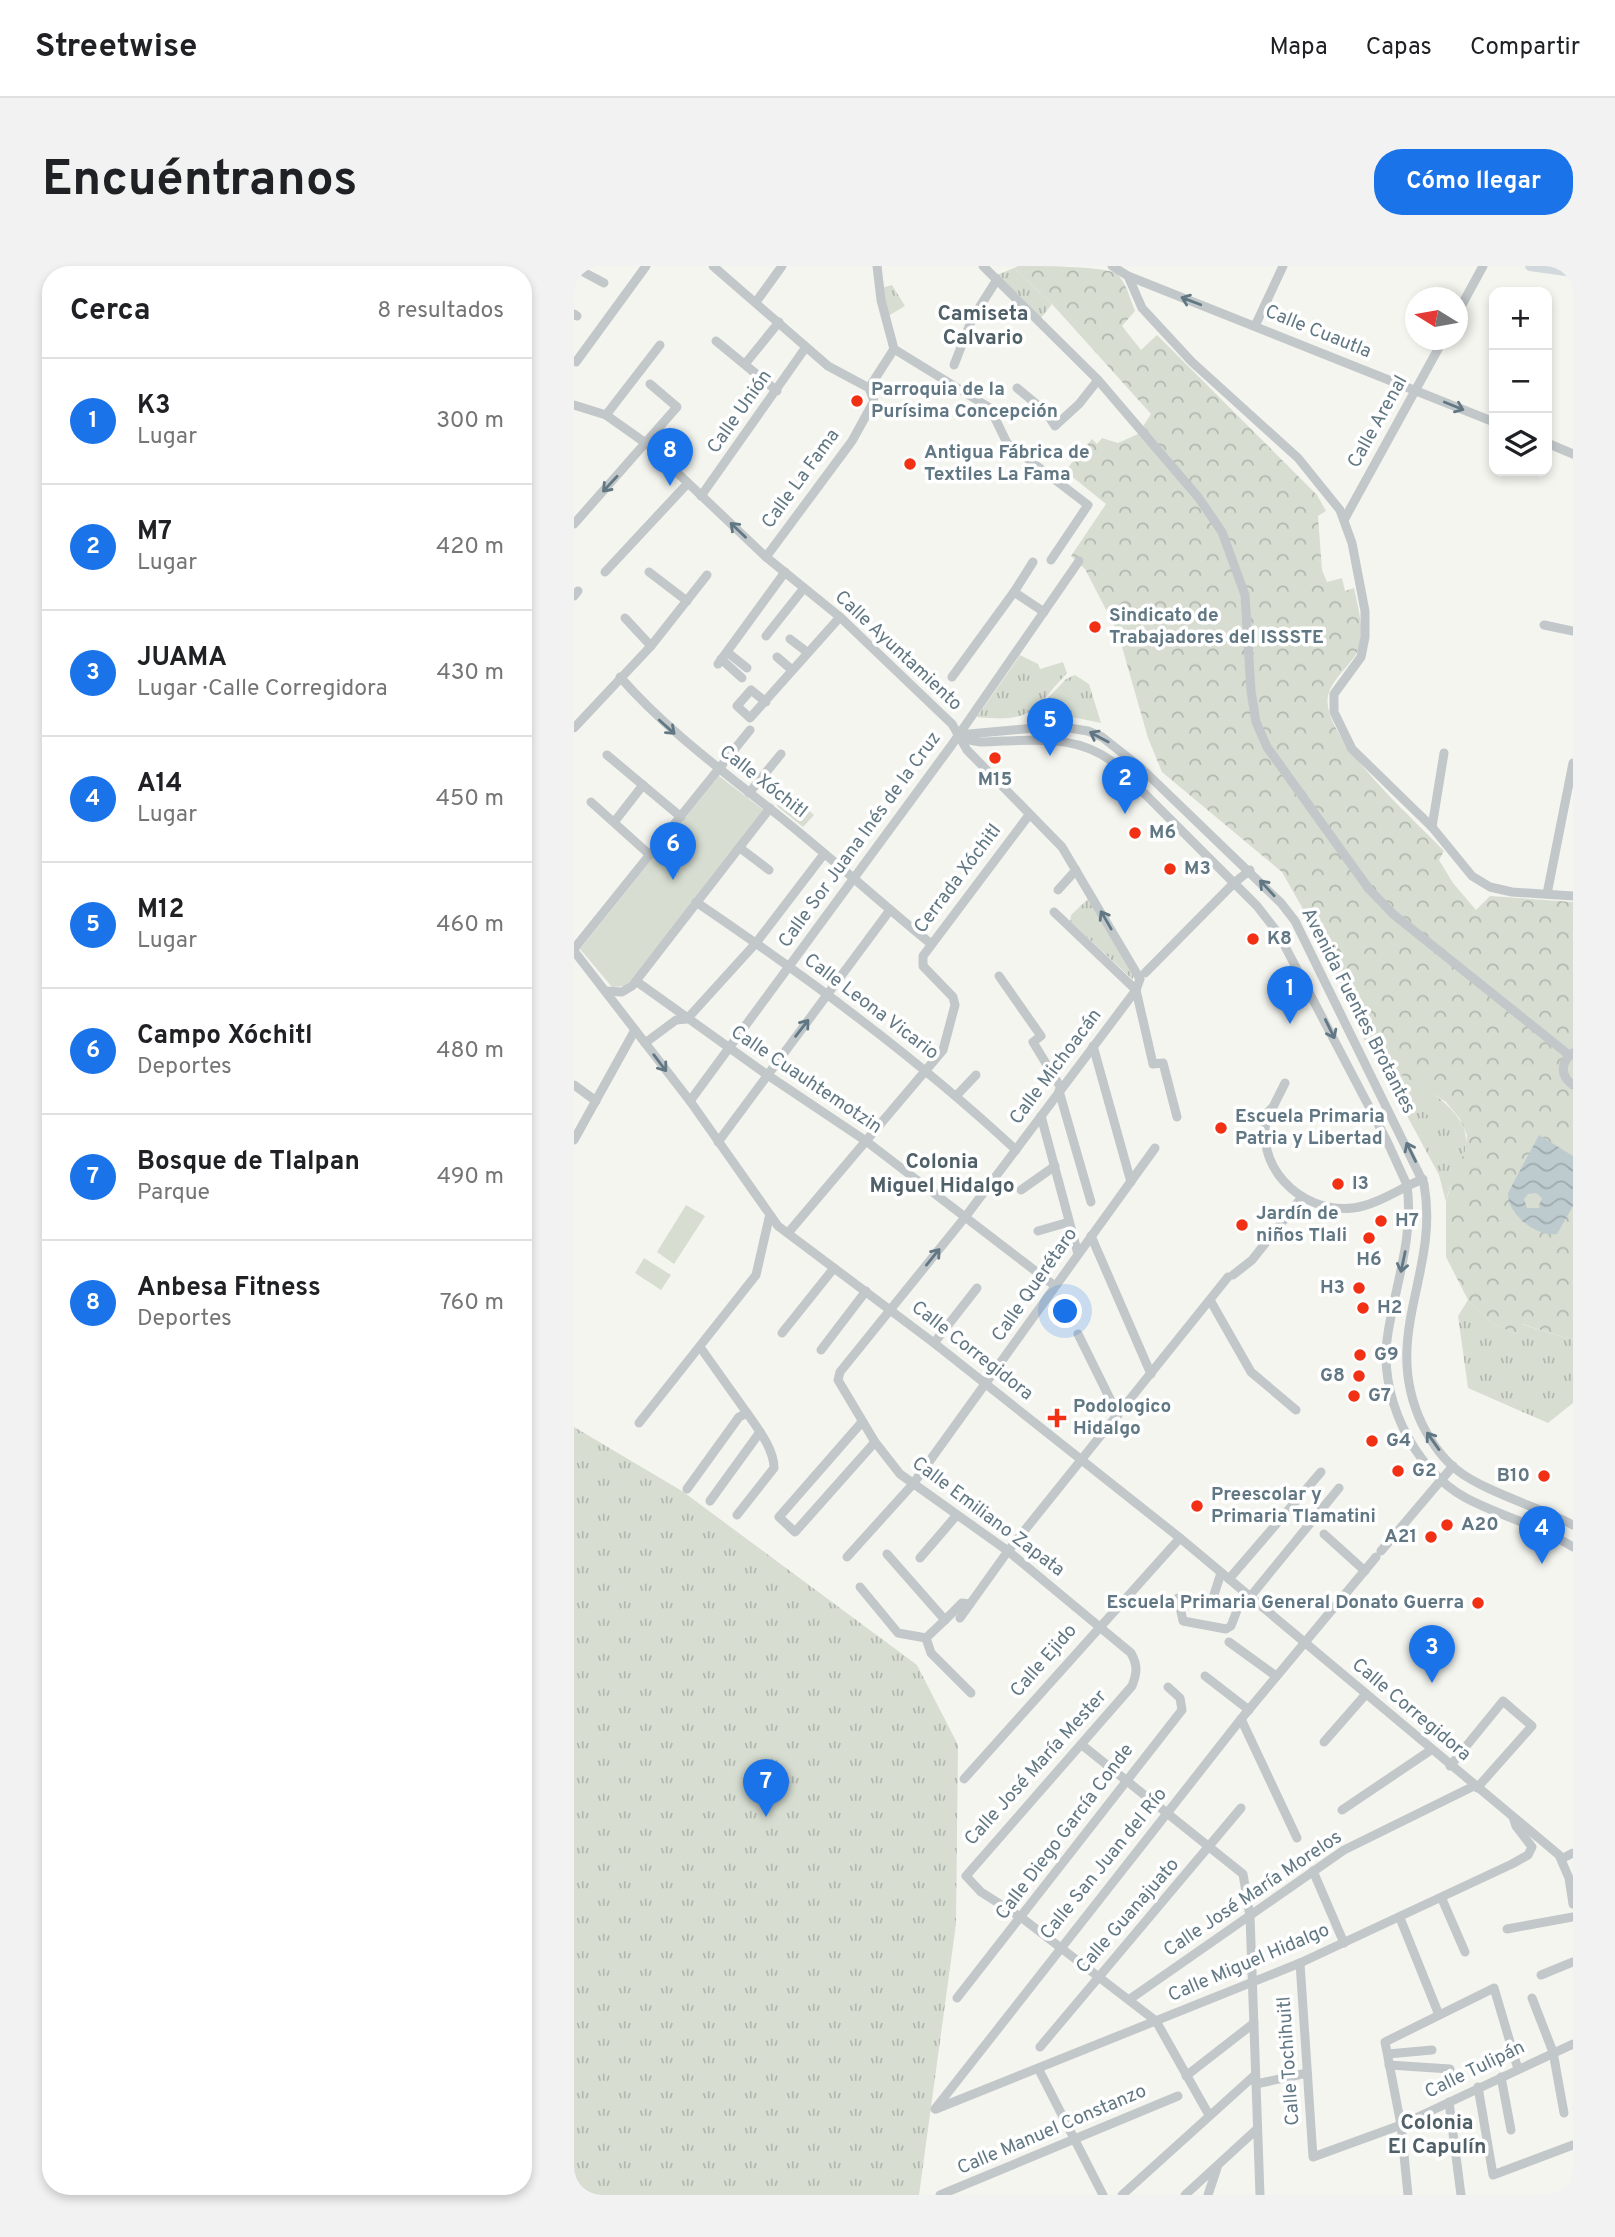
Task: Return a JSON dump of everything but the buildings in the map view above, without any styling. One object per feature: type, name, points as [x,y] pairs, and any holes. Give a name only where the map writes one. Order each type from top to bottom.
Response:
[{"type":"main road","points":[[1530,266],[1573,272]]},
{"type":"street","points":[[576,362],[646,266]]},
{"type":"street","points":[[713,266],[806,347],[845,377],[869,388]]},
{"type":"street","points":[[756,302],[782,266]]},
{"type":"street","points":[[877,266],[881,300],[894,349],[990,408],[1007,443],[1088,505],[1051,560]]},
{"type":"street","points":[[983,266],[1098,380],[1198,497],[1222,532],[1245,595],[1251,691],[1256,722],[1275,757],[1369,889],[1393,914],[1571,1054],[1562,1068],[1567,1081],[1573,1085]]},
{"type":"street","name":"Calle Cuautla","points":[[1112,266],[1128,276],[1489,420]]},
{"type":"street","points":[[1255,326],[1283,266]]},
{"type":"street","points":[[1468,294],[1483,266]]},
{"type":"street","points":[[574,267],[604,283]]},
{"type":"street","points":[[1128,276],[1142,308],[1192,362],[1298,458],[1340,510],[1352,543],[1362,597],[1365,637],[1362,657],[1334,694],[1334,712],[1352,749],[1432,827],[1472,876],[1490,887],[1512,892],[1573,896]]},
{"type":"street","points":[[954,365],[972,319],[996,281]]},
{"type":"street","points":[[746,364],[779,322]]},
{"type":"street","points":[[716,341],[778,391]]},
{"type":"street","points":[[606,415],[660,345]]},
{"type":"street","name":"Calle Unión","points":[[701,496],[778,391],[806,347]]},
{"type":"street","name":"Calle La Fama","points":[[766,557],[852,441],[874,401],[869,388],[894,349]]},
{"type":"street","name":"Calle Arenal","points":[[1344,520],[1437,350]]},
{"type":"street","points":[[1017,388],[1046,412],[1055,426],[1098,380]]},
{"type":"street","points":[[574,524],[677,407],[650,384]]},
{"type":"street","name":"Calle Ayuntamiento","points":[[574,405],[606,415],[647,444],[766,557],[839,617],[952,724],[967,750],[1062,847],[1143,976]]},
{"type":"street","points":[[1552,445],[1573,454]]},
{"type":"street","points":[[605,572],[688,483]]},
{"type":"street","name":"Calle Sor Juana Inés de la Cruz","points":[[690,1101],[958,735],[1079,561]]},
{"type":"street","points":[[952,677],[1033,562]]},
{"type":"street","points":[[649,572],[687,601]]},
{"type":"street","points":[[722,658],[785,572]]},
{"type":"street","points":[[574,728],[652,646],[707,575]]},
{"type":"street","points":[[766,636],[804,588]]},
{"type":"street","points":[[1014,592],[1044,612]]},
{"type":"street","points":[[765,702],[839,617]]},
{"type":"street","points":[[625,618],[652,646]]},
{"type":"street","points":[[1544,625],[1573,631]]},
{"type":"street","points":[[790,639],[807,652]]},
{"type":"street","points":[[777,657],[792,670]]},
{"type":"street","points":[[722,658],[747,668]]},
{"type":"street","points":[[722,658],[741,678]]},
{"type":"street","name":"Calle Xóchitl","points":[[620,677],[651,713],[719,771],[770,808],[930,943]]},
{"type":"street","name":"Avenida Fuentes Brotantes","points":[[958,735],[968,732],[1066,726],[1102,737],[1129,757],[1250,870],[1295,920],[1423,1179],[1428,1213],[1427,1236],[1406,1341],[1410,1399],[1426,1431],[1452,1466],[1465,1475],[1573,1525]]},
{"type":"street","points":[[574,950],[750,730]]},
{"type":"street","name":"Avenida Fuentes Brotantes","points":[[958,735],[976,741],[1072,741],[1098,751],[1268,919],[1289,950],[1407,1185],[1410,1221],[1387,1335],[1387,1370],[1402,1426],[1441,1479],[1465,1497],[1573,1547]]},
{"type":"street","points":[[1432,827],[1444,753]]},
{"type":"street","points":[[749,793],[781,754]]},
{"type":"street","points":[[607,755],[681,817]]},
{"type":"street","points":[[1118,768],[1129,757]]},
{"type":"street","points":[[1547,894],[1568,816],[1573,763]]},
{"type":"street","points":[[615,821],[643,785]]},
{"type":"street","points":[[591,802],[650,855]]},
{"type":"street","points":[[606,991],[622,992],[636,981],[770,808]]},
{"type":"street","name":"Cerrada Xóchitl","points":[[926,1071],[947,1041],[955,1005],[953,997],[923,966],[923,956],[930,943],[1029,816]]},
{"type":"street","points":[[740,848],[769,870]]},
{"type":"street","points":[[645,1043],[676,1020],[687,1019],[756,943],[824,854]]},
{"type":"street","points":[[1058,890],[1076,870]]},
{"type":"street","name":"Calle Michoacán","points":[[840,1372],[967,1216],[1136,990],[1143,976],[1250,870]]},
{"type":"street","name":"Calle Leona Vicario","points":[[696,902],[828,995],[957,1095],[1016,1150]]},
{"type":"street","points":[[718,1142],[890,910]]},
{"type":"street","points":[[1054,912],[1136,990],[1153,1065],[1163,1063],[1177,1117]]},
{"type":"street","name":"Calle Corregidora","points":[[574,950],[690,1101],[769,1218],[1082,1459],[1563,1858]]},
{"type":"street","points":[[999,976],[1041,1036],[1033,1042],[1060,1089],[1091,1202]]},
{"type":"street","name":"Calle Cuauhtemotzin","points":[[636,981],[766,1074],[866,1141],[1055,1286]]},
{"type":"street","points":[[574,1140],[635,1030]]},
{"type":"street","points":[[1093,1046],[1131,1182]]},
{"type":"street","points":[[788,1233],[926,1071]]},
{"type":"street","points":[[957,1095],[976,1075]]},
{"type":"street","points":[[1285,1083],[1268,1112],[1264,1144],[1277,1173],[1302,1198],[1324,1206],[1354,1208],[1423,1179]]},
{"type":"street","points":[[574,1085],[596,1101]]},
{"type":"street","points":[[1041,1116],[1078,1254]]},
{"type":"street","name":"Calle Querétaro","points":[[846,1557],[913,1484],[1155,1148]]},
{"type":"street","points":[[1021,1190],[1055,1166]]},
{"type":"street","points":[[960,1618],[1008,1551],[1210,1300],[1231,1276],[1252,1260],[1302,1198]]},
{"type":"street","points":[[639,1423],[756,1275],[769,1218]]},
{"type":"street","points":[[1038,1231],[1069,1222]]},
{"type":"street","points":[[1091,1236],[1151,1374]]},
{"type":"street","points":[[782,1333],[834,1268]]},
{"type":"street","points":[[934,1343],[977,1288]]},
{"type":"street","points":[[821,1350],[866,1291]]},
{"type":"street","points":[[1210,1300],[1251,1372],[1296,1410]]},
{"type":"street","points":[[1078,1334],[1118,1415]]},
{"type":"street","points":[[700,1347],[760,1432],[774,1461],[774,1468],[737,1515]]},
{"type":"street","name":"Calle Emiliano Zapata","points":[[840,1372],[839,1383],[874,1441],[900,1474],[1008,1551],[1099,1626],[1131,1653],[1137,1673]]},
{"type":"street","points":[[687,1489],[738,1416],[747,1413]]},
{"type":"street","points":[[862,1422],[779,1517],[794,1532],[874,1441]]},
{"type":"street","points":[[710,1501],[760,1432]]},
{"type":"street","name":"Calle San Juan del Río","points":[[935,2109],[1276,1676],[1452,1466]]},
{"type":"street","points":[[1321,1472],[1225,1576],[1212,1601],[1178,1598],[1184,1621],[1226,1629],[1231,1626],[1247,1595],[1339,1488]]},
{"type":"street","points":[[920,1558],[956,1516]]},
{"type":"street","points":[[1324,1534],[1365,1571]]},
{"type":"street","name":"Calle Ejido","points":[[964,1779],[1180,1538]]},
{"type":"street","points":[[887,1554],[945,1620]]},
{"type":"street","points":[[860,1587],[898,1633],[926,1638]]},
{"type":"street","points":[[926,1638],[962,1604],[970,1604]]},
{"type":"street","points":[[926,1638],[931,1653],[971,1693]]},
{"type":"street","points":[[1229,1642],[1276,1676]]},
{"type":"street","name":"Calle José María Mester","points":[[1137,1673],[1132,1686],[966,1876],[981,1892],[1060,1947],[1156,2021],[1209,2115]]},
{"type":"street","points":[[1205,1676],[1249,1710]]},
{"type":"street","name":"Calle Diego García Conde","points":[[957,1997],[1022,1919],[1182,1710],[1180,1698],[1168,1687]]},
{"type":"street","points":[[1324,1742],[1366,1694]]},
{"type":"street","points":[[1450,1766],[1503,1701],[1532,1726],[1476,1787]]},
{"type":"street","points":[[1241,1720],[1297,1838]]},
{"type":"street","points":[[1082,1745],[1243,1874],[1250,1916],[1260,2195]]},
{"type":"street","points":[[1342,1810],[1431,1750]]},
{"type":"street","name":"Calle José María Morelos","points":[[1130,2000],[1344,1850],[1476,1787]]},
{"type":"street","name":"Calle Guanajuato","points":[[1040,2047],[1241,1808]]},
{"type":"street","name":"Calle Miguel Hidalgo","points":[[935,2109],[1039,2070],[1251,1980],[1300,1963],[1442,1899],[1532,1851],[1532,1847],[1516,1826],[1513,1816]]},
{"type":"street","points":[[1573,1853],[1563,1858],[1571,1877],[1573,1904]]},
{"type":"street","points":[[1313,1871],[1344,1943]]},
{"type":"street","points":[[1442,1899],[1465,1952]]},
{"type":"street","points":[[1507,1929],[1573,1917]]},
{"type":"street","points":[[1400,1918],[1439,2015]]},
{"type":"street","points":[[1541,1975],[1573,1962]]},
{"type":"street","name":"Calle Tochihuitl","points":[[1300,1963],[1312,2157]]},
{"type":"street","points":[[1408,2195],[1401,2125],[1385,2042],[1494,1989],[1518,2069]]},
{"type":"street","points":[[1532,1998],[1553,2052],[1564,2113]]},
{"type":"street","points":[[1186,2076],[1254,2023]]},
{"type":"street","name":"Calle Tulipán","points":[[1312,2157],[1401,2125],[1573,2044]]},
{"type":"street","points":[[1388,2054],[1432,2050]]},
{"type":"street","points":[[1389,2065],[1450,2069]]},
{"type":"street","points":[[1039,2070],[1103,2195]]},
{"type":"street","points":[[1122,2195],[1209,2115],[1256,2079],[1307,2073]]},
{"type":"street","points":[[1501,2077],[1511,2130]]},
{"type":"street","points":[[1478,2087],[1493,2175],[1573,2145]]},
{"type":"street","name":"Calle Manuel Constanzo","points":[[940,2195],[1178,2096]]},
{"type":"street","points":[[1449,2102],[1461,2195]]},
{"type":"street","points":[[1185,2195],[1257,2129]]},
{"type":"street","points":[[1208,2195],[1218,2166]]},
{"type":"green space","points":[[1014,268],[1052,304],[1041,318],[997,275]]},
{"type":"green space","points":[[1014,268],[1084,268],[1116,273],[1125,285],[1135,311],[1122,326],[1141,350],[1157,335],[1317,495],[1326,511],[1318,516],[1322,570],[1327,582],[1342,578],[1345,591],[1354,588],[1361,632],[1359,649],[1335,680],[1328,696],[1330,713],[1339,733],[1373,778],[1444,851],[1439,860],[1453,883],[1476,910],[1490,896],[1573,902],[1573,1340],[1522,1324],[1517,1334],[1493,1324],[1468,1300],[1446,1257],[1446,1202],[1455,1170],[1465,1152],[1467,1135],[1460,1119],[1446,1102],[1377,1060],[1366,1044],[1325,948],[1282,872],[1162,772],[1148,738],[1118,633],[1085,569],[1071,556],[1106,504],[1065,471],[1092,439],[1097,444],[1102,438],[1118,443],[1138,434],[1151,414],[1052,304]]},
{"type":"green space","points":[[892,285],[905,306],[888,316],[882,288]]},
{"type":"green space","points":[[1020,655],[1038,664],[1040,669],[1063,662],[1067,673],[1030,712],[1010,718],[977,717]]},
{"type":"green space","points":[[1075,675],[1089,684],[1101,723],[1067,716],[1032,715],[1066,679]]},
{"type":"green space","points":[[719,776],[765,811],[626,986],[612,987],[580,949]]},
{"type":"green space","points":[[788,793],[814,815],[803,827],[777,806]]},
{"type":"green space","points":[[1088,899],[1133,972],[1133,980],[1070,921],[1071,915]]},
{"type":"green space","points":[[1377,1060],[1437,1097],[1461,1121],[1466,1136],[1465,1151],[1446,1202],[1439,1175]]},
{"type":"green space","points":[[1411,1085],[1440,1102],[1431,1117],[1402,1099]]},
{"type":"green space","points":[[686,1205],[705,1216],[674,1264],[657,1252]]},
{"type":"green space","points":[[644,1258],[671,1275],[661,1290],[635,1273]]},
{"type":"green space","points":[[1468,1300],[1493,1324],[1517,1334],[1521,1324],[1573,1340],[1573,1403],[1548,1423],[1468,1388],[1458,1316]]},
{"type":"green space","points":[[574,1427],[682,1491],[917,1665],[958,1745],[956,1924],[919,2195],[574,2195]]},
{"type":"water","points":[[1539,1135],[1573,1156],[1573,1206],[1557,1234],[1540,1232],[1524,1222],[1512,1209],[1508,1193]],"holes":[[[1536,1193],[1542,1198],[1539,1208],[1527,1208],[1524,1199],[1528,1194]]]},
{"type":"place","name":"Parroquia de la Purísima Concepción","points":[[857,401]]},
{"type":"place","name":"Antigua Fábrica de Textiles La Fama","points":[[910,464]]},
{"type":"place","name":"Anbesa Fitness","points":[[670,486]]},
{"type":"place","name":"Sindicato de Trabajadores del ISSSTE","points":[[1095,627]]},
{"type":"place","name":"M12","points":[[1050,756]]},
{"type":"place","name":"M15","points":[[995,758]]},
{"type":"place","name":"M7","points":[[1125,814]]},
{"type":"place","name":"M6","points":[[1135,833]]},
{"type":"place","name":"M3","points":[[1170,869]]},
{"type":"place","name":"Campo Xóchitl","points":[[673,880]]},
{"type":"place","name":"K8","points":[[1253,939]]},
{"type":"place","name":"K3","points":[[1290,1024]]},
{"type":"place","name":"Escuela Primaria Patria y Libertad","points":[[1221,1128]]},
{"type":"place","name":"I3","points":[[1338,1184]]},
{"type":"place","name":"H7","points":[[1381,1221]]},
{"type":"place","name":"Jardín de niños Tlali","points":[[1242,1225]]},
{"type":"place","name":"H6","points":[[1369,1238]]},
{"type":"place","name":"H3","points":[[1359,1288]]},
{"type":"place","name":"H2","points":[[1363,1308]]},
{"type":"place","name":"G9","points":[[1360,1355]]},
{"type":"place","name":"G8","points":[[1359,1376]]},
{"type":"place","name":"G7","points":[[1354,1396]]},
{"type":"place","name":"Podologico Hidalgo","points":[[1057,1418]]},
{"type":"place","name":"G4","points":[[1372,1441]]},
{"type":"place","name":"G2","points":[[1398,1471]]},
{"type":"place","name":"B10","points":[[1544,1476]]},
{"type":"place","name":"Preescolar y Primaria Tlamatini","points":[[1197,1506]]},
{"type":"place","name":"A20","points":[[1447,1525]]},
{"type":"place","name":"A21","points":[[1431,1537]]},
{"type":"place","name":"A14","points":[[1542,1564]]},
{"type":"place","name":"Escuela Primaria General Donato Guerra","points":[[1478,1603]]},
{"type":"place","name":"JUAMA","points":[[1432,1683]]},
{"type":"place","name":"Bosque de Tlalpan","points":[[766,1817]]},
{"type":"district","name":"Camiseta Calvario","points":[[983,326]]},
{"type":"district","name":"Colonia Miguel Hidalgo","points":[[942,1174]]},
{"type":"district","name":"Colonia El Capulín","points":[[1437,2135]]}]
